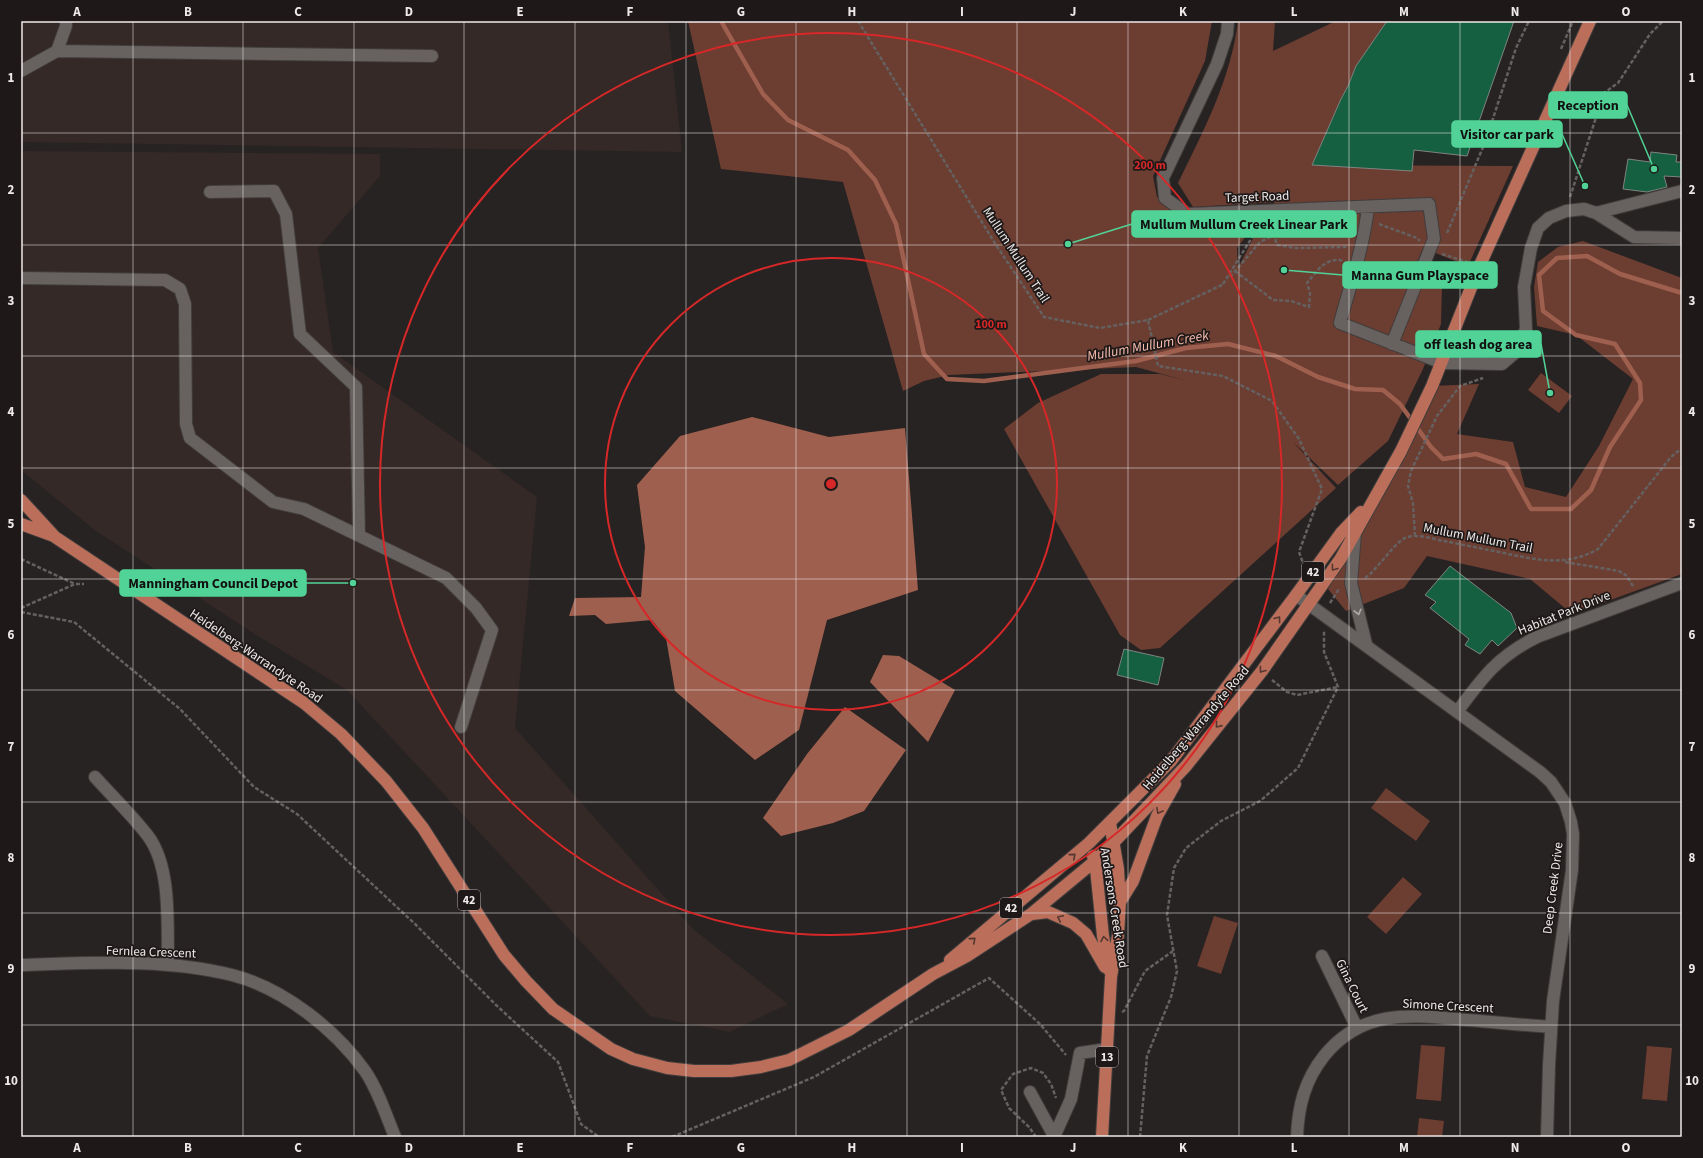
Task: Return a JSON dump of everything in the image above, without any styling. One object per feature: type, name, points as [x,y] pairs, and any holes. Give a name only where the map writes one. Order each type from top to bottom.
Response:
[{"type":"main road","name":"Heidelberg-Warrandyte Road","points":[[21,500],[55,536],[304,703],[341,734],[386,781],[423,828],[504,955],[553,1009],[611,1049],[633,1058],[667,1068],[694,1071],[731,1071],[761,1067],[789,1060],[849,1030],[933,974],[967,956],[1032,914],[1095,861],[1186,766],[1262,671],[1341,558],[1401,450],[1432,386],[1483,258],[1590,21]]},
{"type":"main road","name":"Heidelberg-Warrandyte Road","points":[[933,974],[1089,843],[1171,761],[1341,533],[1375,498]]},
{"type":"main road","name":"42","points":[[21,524],[55,536]]},
{"type":"main road","points":[[21,534],[35,530]]},
{"type":"main road","points":[[1120,902],[1133,881],[1157,816],[1186,766]]},
{"type":"main road","name":"Andersons Creek Road","points":[[1102,1137],[1111,977],[1118,935],[1120,902],[1114,842],[1110,823]]},
{"type":"main road","name":"Andersons Creek Road","points":[[1089,843],[1095,861],[1103,936],[1111,977]]},
{"type":"main road","points":[[1032,914],[1048,912],[1073,923],[1086,934],[1111,977]]},
{"type":"street","points":[[57,51],[66,26],[66,21]]},
{"type":"street","name":"Target Road","points":[[1228,21],[1227,34],[1216,64],[1163,178],[1165,198],[1187,214],[1429,204],[1434,239],[1423,265]]},
{"type":"street","points":[[21,70],[57,51],[432,56]]},
{"type":"street","points":[[210,192],[274,191],[286,214],[300,334],[356,386],[359,536]]},
{"type":"street","points":[[1596,213],[1682,191]]},
{"type":"street","points":[[1368,207],[1367,220],[1361,246],[1340,323],[1442,363],[1502,364],[1516,352],[1526,329],[1524,287],[1531,248],[1538,228],[1549,218],[1566,211],[1584,209],[1596,213],[1634,237],[1682,238]]},
{"type":"street","points":[[1392,344],[1423,265],[1474,283]]},
{"type":"street","points":[[21,278],[165,280],[180,289],[185,304],[186,424],[190,438],[273,502],[304,509],[446,578],[476,608],[492,630],[461,727]]},
{"type":"street","points":[[1355,533],[1346,584],[1366,644]]},
{"type":"street","name":"Habitat Park Drive","points":[[1457,712],[1490,668],[1511,651],[1537,637],[1637,598],[1682,583]]},
{"type":"street","name":"Deep Creek Drive","points":[[1296,595],[1366,644],[1540,772],[1559,793],[1564,803],[1571,822],[1573,849],[1572,870],[1557,968],[1551,1027],[1547,1137]]},
{"type":"street","points":[[95,777],[149,837],[159,857],[166,886],[168,965]]},
{"type":"street","name":"Gina Court","points":[[1322,956],[1357,1028]]},
{"type":"street","name":"Fernlea Crescent","points":[[21,965],[118,964],[168,965],[203,968],[234,975],[263,986],[318,1020],[344,1044],[366,1072],[383,1107],[395,1137]]},
{"type":"street","name":"Simone Crescent","points":[[1296,1137],[1301,1100],[1317,1064],[1336,1042],[1357,1028],[1386,1018],[1411,1016],[1551,1027]]},
{"type":"street","points":[[1054,1137],[1071,1099],[1080,1053],[1107,1048]]},
{"type":"street","points":[[1030,1092],[1054,1137]]},
{"type":"path","name":"Mullum Mullum Trail","points":[[858,21],[996,245],[1044,317],[1100,328],[1148,320],[1223,284],[1235,271]]},
{"type":"path","points":[[1444,238],[1486,140],[1516,48],[1529,21]]},
{"type":"path","points":[[1566,211],[1604,93],[1618,83],[1650,34],[1663,21]]},
{"type":"path","points":[[1356,264],[1336,259],[1322,265],[1307,283],[1310,293],[1309,307],[1291,301],[1273,300],[1235,271],[1260,242],[1274,236],[1277,245],[1296,248],[1361,246]]},
{"type":"path","points":[[1148,320],[1158,366],[1223,376],[1272,401],[1299,438],[1322,489],[1299,552],[1302,562],[1314,570]]},
{"type":"path","points":[[1416,536],[1414,514],[1408,486],[1411,471],[1437,416],[1460,386],[1482,378],[1502,364]]},
{"type":"path","name":"Mullum Mullum Trail","points":[[1346,584],[1366,578],[1401,540],[1406,537],[1416,536],[1541,560],[1561,561],[1582,557],[1598,549],[1672,457],[1682,448]]},
{"type":"path","points":[[21,559],[75,584]]},
{"type":"path","points":[[1561,561],[1619,571],[1627,576],[1631,582],[1637,598]]},
{"type":"path","points":[[21,608],[75,584],[84,584]]},
{"type":"path","points":[[1140,1137],[1147,1056],[1171,997],[1176,970],[1167,916],[1174,868],[1186,848],[1221,821],[1260,801],[1298,768],[1338,687],[1324,652],[1323,614],[1346,584]]},
{"type":"path","points":[[21,612],[74,622],[180,709],[254,787],[297,814],[415,924],[496,1005],[558,1062],[581,1124],[599,1137]]},
{"type":"path","points":[[1262,671],[1287,692],[1296,694],[1338,687]]},
{"type":"path","points":[[1109,1017],[1124,1011],[1145,972],[1173,951]]},
{"type":"path","points":[[672,1137],[814,1077],[989,978],[1040,1024],[1066,1055],[1065,1062]]},
{"type":"path","points":[[1036,1137],[1029,1127],[1009,1108],[1001,1090],[1013,1074],[1030,1068],[1043,1074],[1051,1084],[1059,1104]]},
{"type":"shaded area","points":[[21,21],[668,21],[682,152],[21,142]]},
{"type":"shaded area","points":[[688,21],[1212,21],[1205,61],[1153,176],[1157,197],[1185,219],[1261,216],[1237,248],[1238,268],[1262,221],[1275,202],[1193,207],[1178,183],[1206,125],[1223,84],[1234,43],[1238,21],[1275,21],[1273,51],[1336,21],[1387,21],[1356,66],[1312,165],[1513,166],[1468,266],[1423,248],[1412,274],[1442,285],[1441,324],[1423,369],[1388,441],[1338,485],[1292,441],[1336,488],[1160,648],[1141,650],[1120,635],[1004,429],[1038,403],[1101,374],[1160,374],[1188,381],[1136,367],[949,375],[924,381],[903,391],[843,182],[721,169]]},
{"type":"shaded area","points":[[21,151],[380,154],[380,176],[318,248],[333,352],[537,497],[515,728],[693,929],[788,1004],[730,1032],[650,1016],[347,690],[258,636],[96,531],[21,470]]},
{"type":"shaded area","points":[[1583,241],[1682,278],[1682,574],[1572,614],[1530,579],[1427,556],[1404,588],[1346,611],[1328,589],[1366,522],[1432,386],[1479,384],[1457,434],[1513,442],[1525,487],[1566,497],[1599,446],[1633,379],[1576,335],[1537,326],[1534,287],[1538,262],[1558,247]]},
{"type":"shaded area","points":[[1541,373],[1572,396],[1559,413],[1528,390]]},
{"type":"shaded area","points":[[752,417],[829,437],[905,428],[918,590],[827,620],[799,730],[755,760],[675,691],[666,638],[652,620],[606,624],[595,615],[569,616],[575,598],[641,597],[645,547],[637,485],[680,436]]},
{"type":"shaded area","points":[[883,655],[899,656],[955,690],[928,742],[870,682]]},
{"type":"shaded area","points":[[845,707],[906,750],[864,811],[833,823],[781,836],[763,818],[807,754]]},
{"type":"shaded area","points":[[1386,788],[1430,821],[1416,841],[1371,808]]},
{"type":"shaded area","points":[[1403,877],[1422,894],[1386,934],[1367,917]]},
{"type":"shaded area","points":[[1214,916],[1238,923],[1221,974],[1197,966]]},
{"type":"shaded area","points":[[1421,1045],[1445,1047],[1441,1101],[1416,1099]]},
{"type":"shaded area","points":[[1647,1046],[1672,1048],[1667,1101],[1642,1099]]},
{"type":"shaded area","points":[[1419,1118],[1444,1121],[1442,1137],[1417,1137]]},
{"type":"building","points":[[1387,21],[1514,21],[1467,156],[1414,150],[1412,171],[1312,165],[1356,66]]},
{"type":"building","points":[[1651,152],[1677,155],[1676,162],[1682,162],[1682,177],[1664,176],[1667,187],[1647,192],[1623,189],[1628,159],[1650,162]]},
{"type":"building","points":[[1450,566],[1511,613],[1517,628],[1498,646],[1492,640],[1480,654],[1465,645],[1469,639],[1430,608],[1436,602],[1425,595]]},
{"type":"building","points":[[1124,649],[1164,658],[1158,685],[1117,675]]},
{"type":"waterway","name":"Mullum Mullum Creek","points":[[721,21],[763,94],[788,120],[848,150],[875,180],[896,224],[924,354],[947,379],[984,381],[1136,361],[1186,348],[1228,344],[1276,356],[1318,377],[1355,389],[1383,390],[1400,404],[1431,447],[1443,459],[1476,454],[1506,464],[1531,509],[1571,509],[1591,490],[1610,447],[1641,400],[1640,383],[1615,344],[1576,335],[1543,311],[1539,275],[1557,258],[1587,256],[1620,274],[1682,293]]},
{"type":"place","name":"Reception","points":[[1654,169]]},
{"type":"place","name":"Visitor car park","points":[[1585,186]]},
{"type":"place","name":"Mullum Mullum Creek Linear Park","points":[[1068,244]]},
{"type":"place","name":"Manna Gum Playspace","points":[[1284,270]]},
{"type":"place","name":"off leash dog area","points":[[1550,393]]},
{"type":"place","name":"Manningham Council Depot","points":[[353,583]]}]
